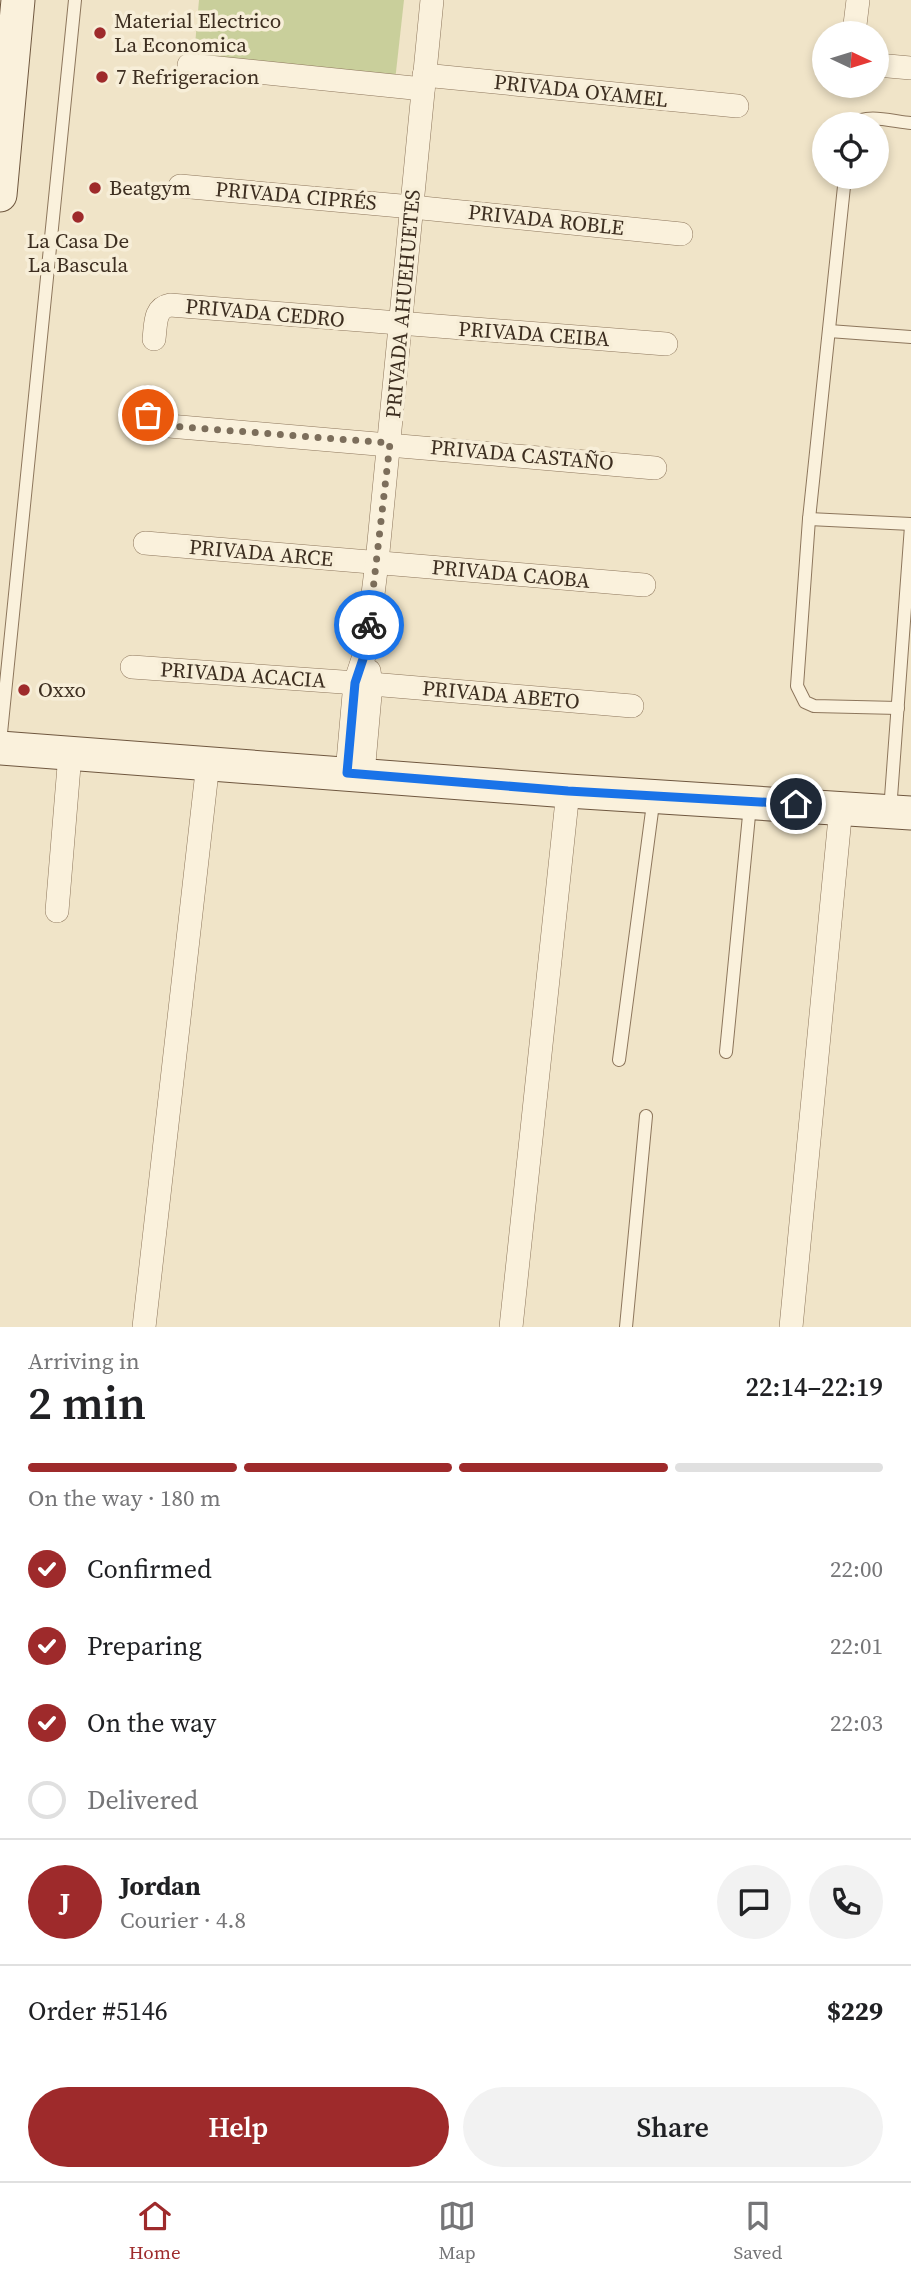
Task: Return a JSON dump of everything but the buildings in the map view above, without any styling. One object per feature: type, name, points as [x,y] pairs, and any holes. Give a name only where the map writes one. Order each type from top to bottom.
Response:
[{"type":"main road","points":[[0,195],[18,0]]},
{"type":"main road","points":[[0,746],[70,754],[568,791],[900,812]]},
{"type":"street","name":"PRIVADA AHUEHUETES","points":[[355,774],[402,324],[432,0]]},
{"type":"street","points":[[855,21],[858,0]]},
{"type":"street","name":"PRIVADA OYAMEL","points":[[189,65],[737,106]]},
{"type":"street","points":[[889,66],[911,68]]},
{"type":"street","name":"PRIVADA CIPRÉS","points":[[180,186],[412,206]]},
{"type":"street","name":"PRIVADA ROBLE","points":[[412,206],[681,234]]},
{"type":"street","name":"PRIVADA CEDRO","points":[[154,339],[158,312],[163,306],[170,305],[402,324]]},
{"type":"street","name":"PRIVADA CEIBA","points":[[402,324],[666,344]]},
{"type":"street","name":"PRIVADA CASTAÑO","points":[[148,397],[150,422],[157,425],[390,443],[655,468]]},
{"type":"street","name":"PRIVADA ARCE","points":[[145,543],[377,562]]},
{"type":"street","name":"PRIVADA CAOBA","points":[[377,562],[644,585]]},
{"type":"street","name":"PRIVADA ACACIA","points":[[132,667],[363,684]]},
{"type":"street","name":"PRIVADA ABETO","points":[[363,684],[632,706]]},
{"type":"street","points":[[57,911],[70,754]]},
{"type":"street","points":[[144,1327],[208,763]]},
{"type":"street","points":[[511,1327],[568,791]]},
{"type":"street","points":[[791,1327],[841,807]]},
{"type":"lane","points":[[0,746],[75,0]]},
{"type":"lane","points":[[889,121],[911,123]]},
{"type":"lane","points":[[844,189],[809,519],[797,686],[799,695],[814,706],[898,708]]},
{"type":"lane","points":[[829,331],[911,337]]},
{"type":"lane","points":[[809,519],[911,525],[898,708],[900,812]]},
{"type":"lane","points":[[619,1060],[654,796]]},
{"type":"lane","points":[[726,1052],[750,802]]},
{"type":"lane","points":[[626,1327],[646,1116]]},
{"type":"green space","points":[[199,0],[404,0],[395,81],[194,56]]},
{"type":"way so far","points":[[148,415],[150,422],[157,425],[390,443],[369,625]]},
{"type":"place","name":"Material Electrico La Economica","points":[[100,33]]},
{"type":"place","name":"7 Refrigeracion","points":[[102,77]]},
{"type":"place","name":"Beatgym","points":[[95,188]]},
{"type":"place","name":"La Casa De La Bascula","points":[[78,217]]},
{"type":"place","name":"Oxxo","points":[[24,690]]},
{"type":"route","points":[[369,625],[366,650],[355,683],[347,773],[568,791],[796,804]]}]
